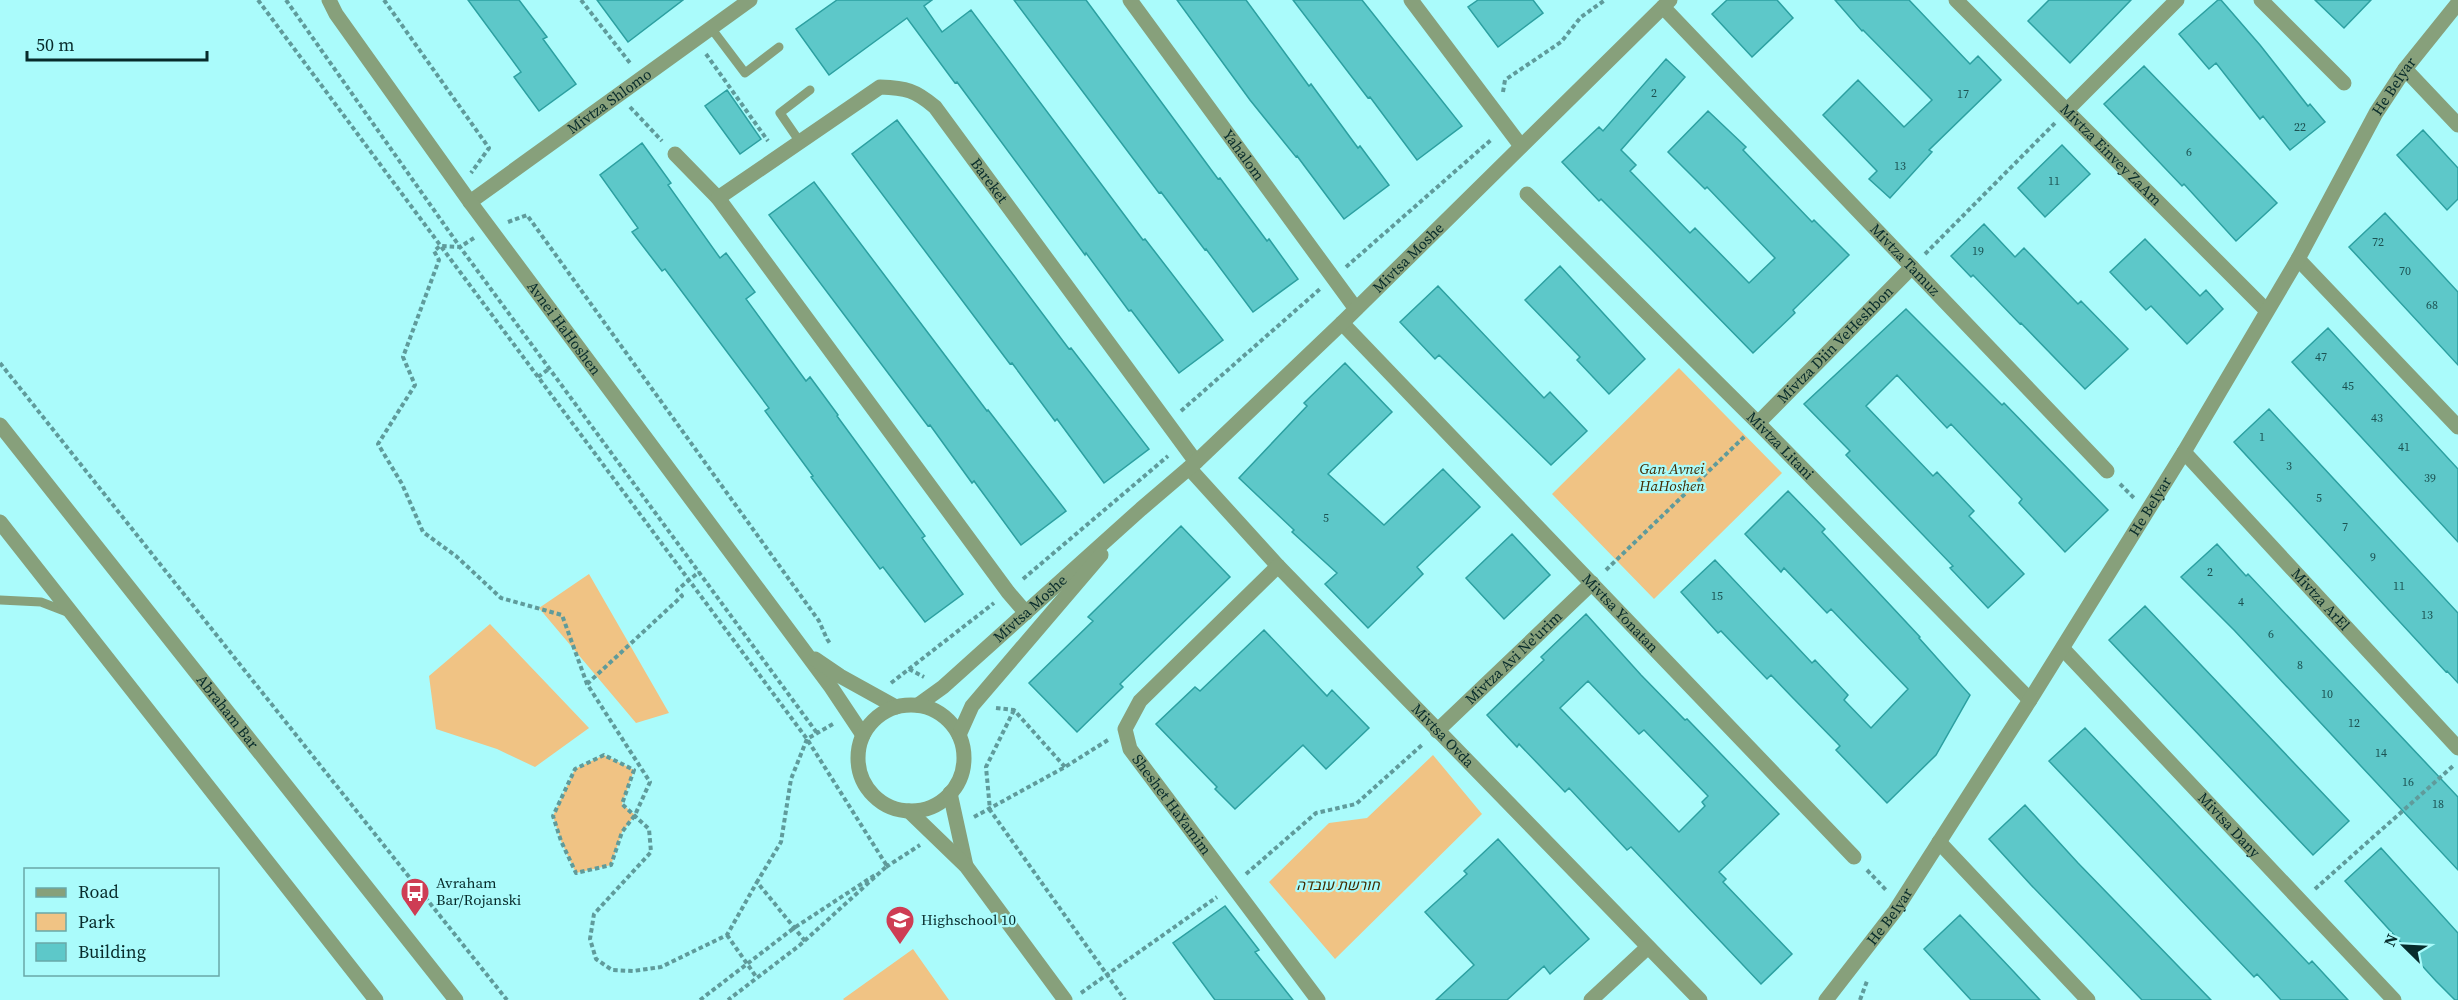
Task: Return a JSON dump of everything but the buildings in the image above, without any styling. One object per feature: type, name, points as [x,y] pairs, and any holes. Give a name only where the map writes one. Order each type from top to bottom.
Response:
[{"type":"street","name":"Avnei HaHoshen","points":[[329,0],[336,14],[470,202],[805,652],[863,735]]},
{"type":"street","name":"Mivtza Shlomo","points":[[470,202],[750,0]]},
{"type":"street","name":"Yahalom","points":[[1130,0],[1356,309]]},
{"type":"street","points":[[1412,0],[1521,146]]},
{"type":"street","name":"Mivtza Einvey ZaAm","points":[[1956,0],[2266,310]]},
{"type":"street","points":[[2067,110],[2177,0]]},
{"type":"street","points":[[2261,0],[2344,83]]},
{"type":"street","name":"Mivtsa Moshe","points":[[918,705],[943,687],[1192,465],[1342,323],[1666,3]]},
{"type":"street","name":"Mivtza Tamuz","points":[[1666,3],[1912,267],[2107,471]]},
{"type":"street","name":"He BeIyar","points":[[1826,1000],[1839,986],[1899,903],[2063,649],[2184,452],[2298,259],[2376,113],[2405,69],[2458,3]]},
{"type":"street","points":[[2405,69],[2458,125]]},
{"type":"street","name":"Bareket","points":[[718,198],[880,87],[900,88],[918,93],[935,107],[1192,465]]},
{"type":"street","points":[[675,154],[718,198],[1008,592],[1026,612]]},
{"type":"street","name":"Mivtza Litani","points":[[1527,194],[1758,423],[2030,700]]},
{"type":"street","points":[[2298,259],[2458,427]]},
{"type":"street","name":"Mivtza Diin VeHeshbon","points":[[1758,423],[1912,267]]},
{"type":"street","name":"Mivtsa Yonatan","points":[[1342,323],[1854,856]]},
{"type":"street","name":"Abraham Bar","points":[[0,424],[456,1000]]},
{"type":"street","name":"Mivtza ArEl","points":[[2184,452],[2458,748]]},
{"type":"street","name":"Mivtsa Ovda","points":[[1192,465],[1278,566],[1700,1000]]},
{"type":"street","name":"Mivtsa Moshe","points":[[958,735],[972,706],[1141,509]]},
{"type":"street","points":[[0,522],[373,997]]},
{"type":"street","points":[[1125,729],[1140,701],[1278,566]]},
{"type":"street","name":"Mivtza Avi Ne'urim","points":[[1437,731],[1592,583]]},
{"type":"street","name":"Mivtsa Dany","points":[[2063,649],[2394,1000]]},
{"type":"street","name":"Avnei HaHoshen","points":[[805,652],[840,676],[896,707]]},
{"type":"street","points":[[918,705],[935,711],[949,721],[958,735],[963,752],[963,767],[950,793],[938,803],[924,809],[909,811],[892,808],[877,799],[866,786],[859,770],[858,752],[863,735],[877,718],[896,707],[918,705]]},
{"type":"street","name":"Sheshet HaYamim","points":[[1125,729],[1130,749],[1318,1000]]},
{"type":"street","points":[[950,793],[966,866]]},
{"type":"street","points":[[909,811],[966,866],[1065,1000]]},
{"type":"street","points":[[1939,842],[2088,1000]]},
{"type":"street","points":[[1591,1000],[1648,947]]},
{"type":"lane","points":[[711,28],[745,73],[779,47]]},
{"type":"lane","points":[[800,141],[780,113],[810,90]]},
{"type":"lane","points":[[0,600],[41,602],[62,609],[75,617]]},
{"type":"path","points":[[258,0],[807,739],[887,866]]},
{"type":"path","points":[[286,0],[460,246],[817,733]]},
{"type":"path","points":[[384,0],[489,148],[461,188]]},
{"type":"path","points":[[581,0],[642,78]]},
{"type":"path","points":[[1499,116],[1505,80],[1561,42],[1581,17],[1605,0]]},
{"type":"path","points":[[696,39],[779,156]]},
{"type":"path","points":[[618,96],[675,154]]},
{"type":"path","points":[[1912,267],[2067,110]]},
{"type":"path","points":[[807,739],[791,779],[781,842],[727,935],[661,967],[633,971],[612,969],[596,959],[590,939],[594,914],[651,852],[650,829],[635,815],[622,804],[634,770],[604,755],[576,769],[553,816],[561,841],[576,873],[611,865],[622,832],[635,815],[650,782],[587,684],[562,615],[501,597],[456,556],[423,532],[402,484],[378,444],[414,385],[403,357],[439,260],[434,251],[440,246],[460,246],[491,228],[527,215],[812,611],[827,639],[834,647]]},
{"type":"path","points":[[0,363],[507,1000]]},
{"type":"path","points":[[538,377],[550,368]]},
{"type":"path","points":[[1592,583],[1758,423]]},
{"type":"path","points":[[2107,471],[2147,512]]},
{"type":"path","points":[[587,684],[682,596],[678,590],[699,572]]},
{"type":"path","points":[[1014,710],[986,767],[990,810],[1125,1000]]},
{"type":"path","points":[[956,824],[990,810],[1125,729]]},
{"type":"path","points":[[1080,994],[1234,885],[1316,813],[1356,804],[1437,731]]},
{"type":"path","points":[[2302,901],[2458,762]]},
{"type":"path","points":[[700,1000],[794,928],[934,836]]},
{"type":"path","points":[[1854,856],[1899,903]]},
{"type":"path","points":[[728,1000],[805,941],[887,866]]},
{"type":"path","points":[[757,882],[805,941]]},
{"type":"path","points":[[727,935],[757,978]]},
{"type":"green space","name":"Gan Avnei HaHoshen","points":[[1679,368],[1782,473],[1654,599],[1552,494]]},
{"type":"green space","points":[[589,574],[669,713],[636,723],[539,608]]},
{"type":"green space","points":[[490,624],[589,728],[535,767],[497,749],[436,729],[429,676]]},
{"type":"green space","points":[[604,755],[634,770],[622,804],[635,815],[622,832],[611,865],[576,873],[561,841],[553,816],[575,769]]},
{"type":"green space","name":"חורשת עובדה","points":[[1433,755],[1482,814],[1335,959],[1269,882],[1329,823],[1367,818]]},
{"type":"green space","points":[[913,949],[949,1000],[843,999]]},
{"type":"place","name":"Avraham Bar/Rojanski","points":[[415,918]]},
{"type":"place","name":"Highschool 10","points":[[900,946]]}]
